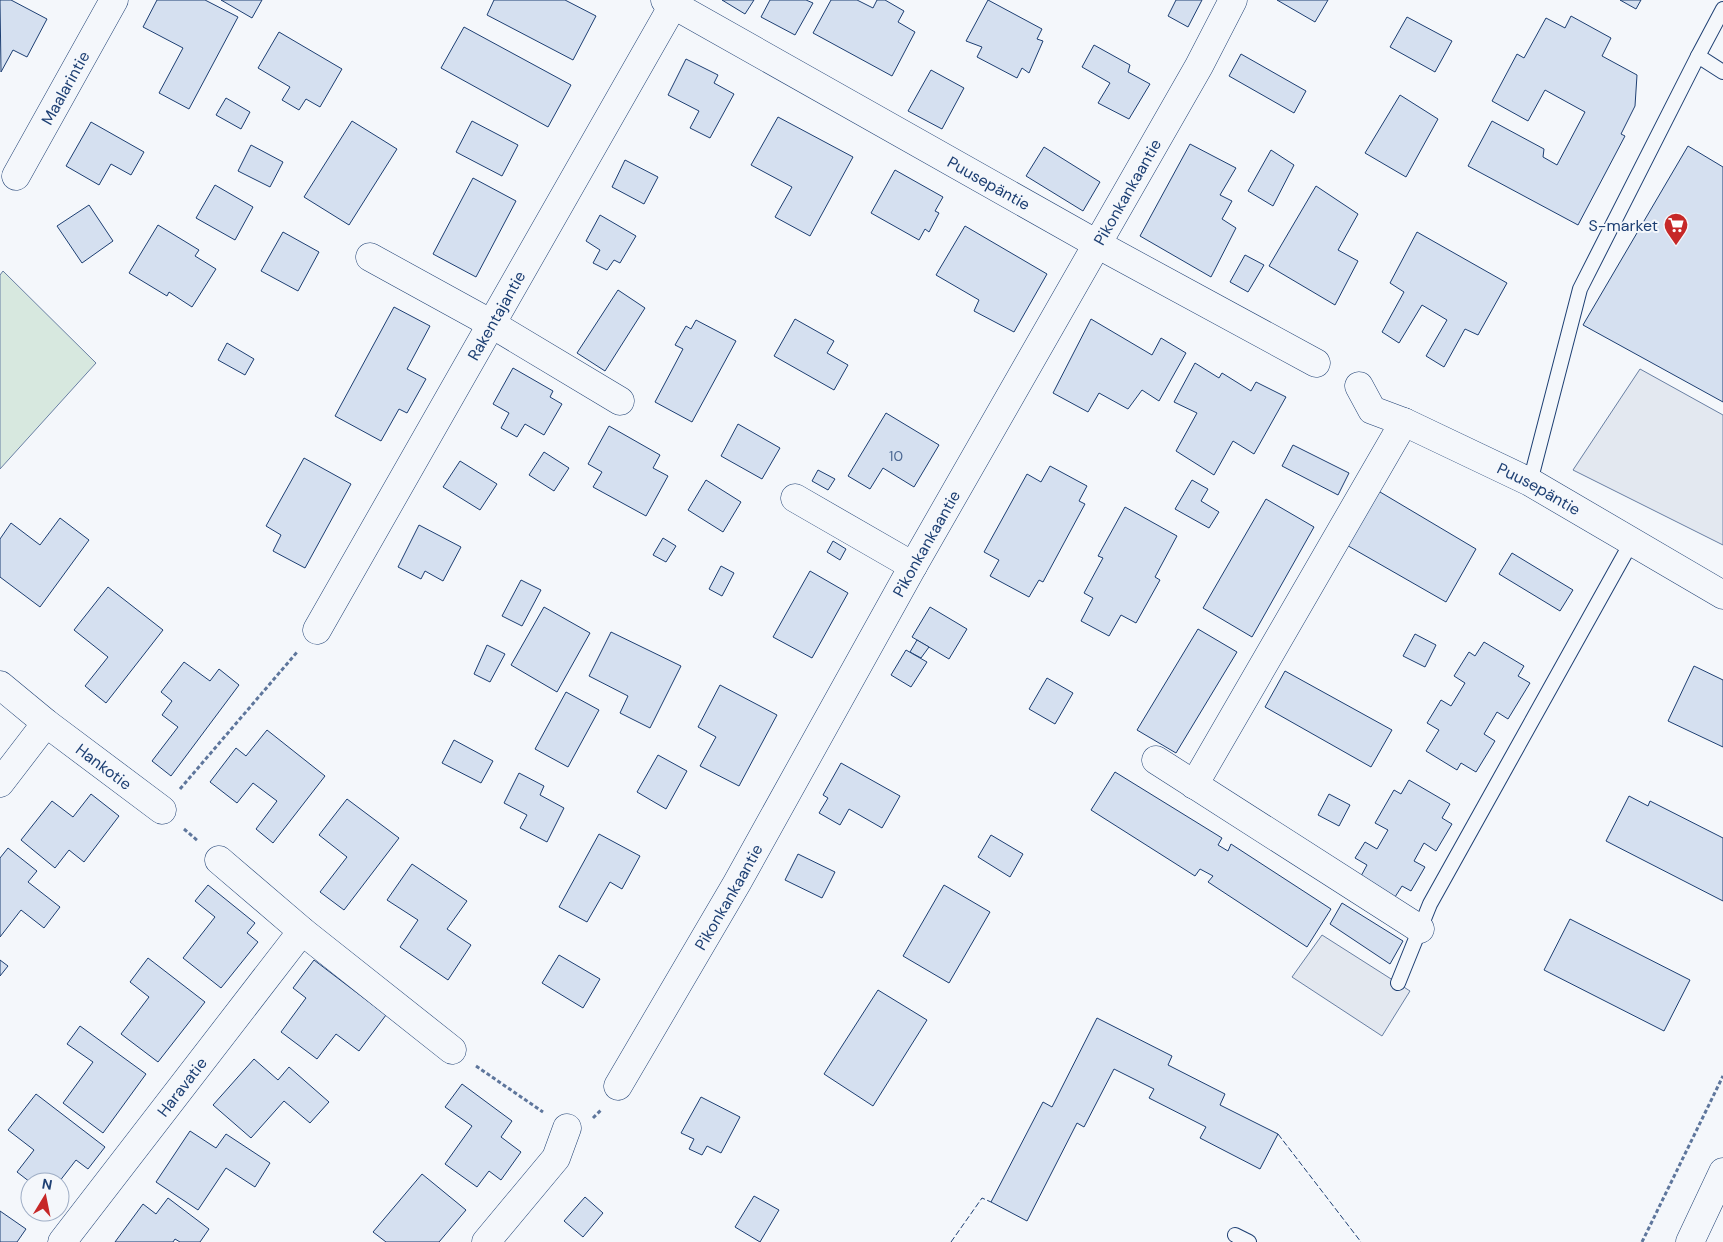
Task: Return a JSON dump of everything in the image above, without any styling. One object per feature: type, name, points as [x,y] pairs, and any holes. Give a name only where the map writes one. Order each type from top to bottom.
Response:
[{"type":"street","name":"Maalarintie","points":[[16,176],[114,0]]},
{"type":"street","name":"Pikonkankaantie","points":[[618,1086],[743,872],[913,566],[1097,244],[1233,0]]},
{"type":"street","name":"Puusepäntie","points":[[672,2],[1097,244],[1316,363]]},
{"type":"street","name":"Rakentajantie","points":[[317,630],[672,2]]},
{"type":"street","points":[[370,257],[490,323],[620,401]]},
{"type":"street","name":"Puusepäntie","points":[[1359,386],[1372,410],[1404,422],[1530,482],[1631,543],[1723,595]]},
{"type":"street","points":[[1194,785],[1404,422]]},
{"type":"street","points":[[795,498],[913,566]]},
{"type":"street","name":"Hankotie","points":[[0,685],[46,723],[162,810]]},
{"type":"street","points":[[0,782],[46,723]]},
{"type":"street","points":[[1156,760],[1420,928]]},
{"type":"street","points":[[219,860],[302,931],[452,1050]]},
{"type":"street","name":"Haravatie","points":[[62,1242],[302,931]]},
{"type":"street","points":[[486,1242],[556,1158],[567,1128]]},
{"type":"street","points":[[1690,1242],[1723,1172]]},
{"type":"lane","points":[[1530,482],[1580,289],[1723,9]]},
{"type":"lane","points":[[1698,56],[1723,72]]},
{"type":"lane","points":[[1398,983],[1430,904],[1631,543]]},
{"type":"lane","points":[[1235,1235],[1249,1242]]},
{"type":"path","points":[[219,860],[162,810],[317,630]]},
{"type":"path","points":[[452,1050],[567,1128],[596,1116],[618,1086]]},
{"type":"path","points":[[1642,1242],[1723,1076]]},
{"type":"shaded area","points":[[3,271],[96,363],[0,469],[0,275]]},
{"type":"shaded area","points":[[1640,369],[1723,415],[1723,545],[1573,470]]},
{"type":"shaded area","points":[[1322,935],[1410,991],[1382,1036],[1292,977]]},
{"type":"building","points":[[0,0],[11,0],[47,19],[27,57],[13,50],[1,72]]},
{"type":"building","points":[[157,0],[205,0],[238,17],[189,109],[159,93],[183,48],[143,27]]},
{"type":"building","points":[[221,0],[262,0],[252,18]]},
{"type":"building","points":[[494,0],[565,0],[596,16],[573,60],[487,15]]},
{"type":"building","points":[[722,0],[754,0],[745,14]]},
{"type":"building","points":[[770,0],[806,0],[813,3],[795,35],[761,17]]},
{"type":"building","points":[[831,0],[857,0],[873,8],[877,0],[885,0],[904,11],[898,22],[915,32],[892,76],[813,33]]},
{"type":"building","points":[[988,0],[1042,29],[1037,39],[1043,41],[1029,73],[1022,68],[1017,78],[977,57],[982,47],[966,41]]},
{"type":"building","points":[[1176,0],[1202,0],[1188,27],[1168,16]]},
{"type":"building","points":[[1277,0],[1328,0],[1315,22]]},
{"type":"building","points":[[1620,0],[1641,0],[1636,9]]},
{"type":"building","points":[[1571,16],[1611,38],[1602,56],[1637,75],[1635,106],[1621,134],[1625,136],[1578,225],[1468,166],[1492,121],[1544,149],[1543,157],[1557,165],[1585,112],[1545,90],[1528,121],[1492,101],[1517,54],[1524,58],[1546,18],[1565,28]]},
{"type":"building","points":[[1407,17],[1452,41],[1435,72],[1390,47]]},
{"type":"building","points":[[464,27],[571,85],[548,127],[441,68]]},
{"type":"building","points":[[279,32],[342,69],[320,107],[306,99],[299,110],[282,100],[290,87],[258,68]]},
{"type":"building","points":[[1094,45],[1130,65],[1128,72],[1150,84],[1129,119],[1098,103],[1110,83],[1082,67]]},
{"type":"building","points":[[1241,54],[1306,91],[1294,113],[1229,76]]},
{"type":"building","points":[[686,59],[718,75],[714,83],[734,94],[710,138],[690,128],[699,111],[668,95]]},
{"type":"building","points":[[931,70],[964,88],[942,129],[908,111]]},
{"type":"building","points":[[1400,95],[1438,119],[1406,177],[1365,153]]},
{"type":"building","points":[[226,98],[250,112],[241,129],[216,115]]},
{"type":"building","points":[[778,117],[853,157],[810,236],[775,217],[792,187],[751,165]]},
{"type":"building","points":[[352,121],[397,149],[349,225],[304,197]]},
{"type":"building","points":[[472,121],[518,145],[502,176],[456,152]]},
{"type":"building","points":[[91,122],[144,152],[131,175],[111,164],[99,185],[66,166]]},
{"type":"building","points":[[1190,144],[1236,168],[1220,195],[1232,201],[1222,219],[1236,228],[1211,277],[1140,236]]},
{"type":"building","points":[[251,145],[283,162],[270,187],[238,171]]},
{"type":"building","name":"S-market","points":[[1688,146],[1723,167],[1723,402],[1583,325]]},
{"type":"building","points":[[1044,147],[1100,182],[1083,211],[1026,176]]},
{"type":"building","points":[[1271,150],[1294,165],[1273,206],[1248,191]]},
{"type":"building","points":[[625,160],[658,177],[644,204],[612,187]]},
{"type":"building","points":[[895,170],[943,197],[935,211],[939,213],[929,232],[925,229],[919,240],[871,213]]},
{"type":"building","points":[[473,178],[516,201],[476,277],[433,254]]},
{"type":"building","points":[[215,185],[253,207],[235,240],[196,218]]},
{"type":"building","points":[[1316,186],[1358,214],[1338,250],[1358,261],[1335,305],[1269,266]]},
{"type":"building","points":[[89,205],[113,241],[82,263],[57,226]]},
{"type":"building","points":[[600,215],[636,236],[620,263],[614,260],[607,270],[593,263],[600,250],[586,241]]},
{"type":"building","points":[[158,225],[199,250],[195,256],[216,269],[192,307],[169,292],[167,296],[129,273]]},
{"type":"building","points":[[965,226],[1047,274],[1014,332],[974,311],[979,300],[936,275]]},
{"type":"building","points":[[283,232],[319,252],[298,291],[261,271]]},
{"type":"building","points":[[1417,232],[1507,283],[1478,335],[1465,329],[1444,367],[1426,356],[1447,320],[1422,305],[1399,343],[1382,332],[1404,292],[1390,283]]},
{"type":"building","points":[[1245,255],[1264,265],[1248,292],[1230,282]]},
{"type":"building","points":[[618,290],[645,308],[605,371],[577,353]]},
{"type":"building","points":[[394,307],[430,326],[407,369],[426,379],[407,413],[399,409],[381,441],[335,416]]},
{"type":"building","points":[[795,319],[834,341],[827,353],[848,365],[834,390],[774,356]]},
{"type":"building","points":[[1091,319],[1152,355],[1161,338],[1186,353],[1159,401],[1142,390],[1128,409],[1099,393],[1088,412],[1053,393]]},
{"type":"building","points":[[696,320],[736,341],[692,422],[655,402],[683,349],[675,345],[686,326],[691,329]]},
{"type":"building","points":[[227,343],[254,359],[245,375],[218,360]]},
{"type":"building","points":[[1195,363],[1219,378],[1222,373],[1251,391],[1256,382],[1286,397],[1254,454],[1233,441],[1214,475],[1176,451],[1197,413],[1174,402]]},
{"type":"building","points":[[513,368],[553,391],[550,397],[562,404],[544,435],[525,424],[517,437],[501,428],[509,413],[493,404]]},
{"type":"building","points":[[886,413],[939,445],[914,487],[883,468],[870,489],[848,476]]},
{"type":"building","points":[[738,424],[780,448],[762,479],[721,456]]},
{"type":"building","points":[[609,426],[660,455],[653,468],[668,476],[646,516],[593,487],[602,472],[588,464]]},
{"type":"building","points":[[1293,445],[1349,473],[1338,495],[1282,466]]},
{"type":"building","points":[[544,452],[569,468],[554,491],[529,475]]},
{"type":"building","points":[[304,458],[351,484],[305,568],[273,551],[281,535],[266,526]]},
{"type":"building","points":[[460,461],[497,484],[480,510],[443,487]]},
{"type":"building","points":[[1050,466],[1087,486],[1079,501],[1085,504],[1043,582],[1039,580],[1029,597],[990,576],[999,560],[984,552],[1027,474],[1041,482]]},
{"type":"building","points":[[818,470],[835,479],[828,490],[812,481]]},
{"type":"building","points":[[706,480],[741,502],[723,532],[688,510]]},
{"type":"building","points":[[1192,480],[1208,489],[1201,501],[1219,512],[1209,528],[1175,509]]},
{"type":"building","points":[[1375,489],[1476,549],[1446,602],[1343,543]]},
{"type":"building","points":[[1266,499],[1314,527],[1252,637],[1203,608]]},
{"type":"building","points":[[1125,507],[1177,536],[1155,577],[1160,580],[1136,623],[1121,615],[1109,636],[1081,621],[1093,598],[1084,593],[1103,558],[1098,556]]},
{"type":"building","points":[[60,518],[89,540],[40,607],[0,577],[0,539],[11,523],[40,545]]},
{"type":"building","points":[[419,525],[461,547],[443,581],[425,571],[421,579],[398,567]]},
{"type":"building","points":[[663,538],[676,546],[666,562],[653,555]]},
{"type":"building","points":[[833,541],[846,549],[840,560],[827,552]]},
{"type":"building","points":[[1512,553],[1573,590],[1560,611],[1499,574]]},
{"type":"building","points":[[721,566],[734,573],[722,596],[709,589]]},
{"type":"building","points":[[810,571],[848,593],[812,658],[773,637]]},
{"type":"building","points":[[521,580],[541,590],[522,626],[502,616]]},
{"type":"building","points":[[108,587],[163,630],[106,703],[85,686],[108,657],[74,630]]},
{"type":"building","points":[[544,607],[590,633],[557,692],[511,665]]},
{"type":"building","points":[[930,607],[967,629],[949,659],[912,637]]},
{"type":"building","points":[[1198,629],[1237,652],[1176,753],[1137,730]]},
{"type":"building","points":[[611,632],[681,666],[650,728],[620,713],[628,696],[589,676]]},
{"type":"building","points":[[1415,634],[1436,645],[1425,667],[1403,656]]},
{"type":"building","points":[[917,640],[929,647],[921,658],[910,652]]},
{"type":"building","points":[[1484,642],[1524,666],[1518,676],[1530,683],[1508,719],[1497,712],[1484,734],[1495,741],[1476,772],[1461,763],[1457,770],[1426,751],[1439,730],[1427,723],[1441,700],[1451,706],[1465,683],[1454,676],[1469,652],[1475,656]]},
{"type":"building","points":[[487,645],[505,654],[490,682],[474,674]]},
{"type":"building","points":[[906,650],[927,662],[911,687],[891,675]]},
{"type":"building","points":[[184,662],[210,681],[219,669],[239,685],[171,776],[152,761],[178,727],[162,715],[172,701],[161,692]]},
{"type":"building","points":[[1694,666],[1723,680],[1723,747],[1668,721]]},
{"type":"building","points":[[1285,671],[1392,730],[1371,767],[1265,707]]},
{"type":"building","points":[[1047,678],[1073,693],[1055,724],[1029,709]]},
{"type":"building","points":[[720,685],[777,715],[739,786],[700,766],[716,737],[698,727]]},
{"type":"building","points":[[566,692],[599,710],[568,767],[535,749]]},
{"type":"building","points":[[267,730],[325,776],[273,843],[256,829],[277,801],[253,783],[237,803],[210,782],[236,748],[246,756]]},
{"type":"building","points":[[454,740],[493,761],[481,783],[442,763]]},
{"type":"building","points":[[658,755],[687,771],[666,809],[637,792]]},
{"type":"building","points":[[841,763],[900,796],[882,828],[849,809],[840,825],[819,813],[828,798],[823,795]]},
{"type":"building","points":[[1115,772],[1222,838],[1218,845],[1228,851],[1231,844],[1331,909],[1307,947],[1208,882],[1213,876],[1200,869],[1195,876],[1091,810]]},
{"type":"building","points":[[519,773],[544,786],[540,795],[564,808],[547,842],[520,828],[527,815],[504,803]]},
{"type":"building","points":[[1409,780],[1450,804],[1442,818],[1452,824],[1436,851],[1424,843],[1414,861],[1425,867],[1411,891],[1402,886],[1395,897],[1361,876],[1367,865],[1355,858],[1365,842],[1377,849],[1388,830],[1375,823],[1394,790],[1401,794]]},
{"type":"building","points":[[91,794],[119,816],[84,862],[69,850],[55,868],[21,840],[52,801],[73,817]]},
{"type":"building","points":[[1329,794],[1350,805],[1339,826],[1318,815]]},
{"type":"building","points":[[1629,796],[1648,806],[1650,801],[1723,838],[1723,901],[1606,841]]},
{"type":"building","points":[[347,799],[399,838],[344,910],[320,892],[347,857],[319,835]]},
{"type":"building","points":[[599,834],[640,856],[622,889],[610,882],[587,922],[559,907]]},
{"type":"building","points":[[991,835],[1023,854],[1010,877],[978,857]]},
{"type":"building","points":[[8,848],[37,871],[28,882],[60,907],[44,928],[21,910],[0,937],[0,858]]},
{"type":"building","points":[[798,854],[835,872],[822,898],[785,880]]},
{"type":"building","points":[[412,864],[467,901],[447,929],[471,945],[448,980],[400,947],[418,920],[387,900]]},
{"type":"building","points":[[208,885],[255,923],[247,933],[258,942],[221,988],[183,958],[215,917],[195,901]]},
{"type":"building","points":[[944,885],[990,912],[949,983],[903,956]]},
{"type":"building","points":[[1342,903],[1403,941],[1390,964],[1330,924]]},
{"type":"building","points":[[1570,919],[1690,980],[1664,1031],[1544,970]]},
{"type":"building","points":[[559,955],[600,979],[583,1008],[542,983]]},
{"type":"building","points":[[148,958],[205,1002],[158,1062],[121,1034],[149,997],[130,982]]},
{"type":"building","points":[[0,960],[8,966],[0,976]]},
{"type":"building","points":[[314,960],[386,1015],[359,1051],[336,1034],[317,1059],[281,1032],[306,998],[293,988]]},
{"type":"building","points":[[878,990],[927,1020],[873,1106],[824,1074]]},
{"type":"building","points":[[1097,1018],[1172,1056],[1168,1065],[1225,1094],[1220,1105],[1278,1134],[1260,1169],[1200,1138],[1206,1127],[1149,1098],[1154,1089],[1114,1069],[1084,1127],[1077,1123],[1027,1221],[991,1202],[1043,1102],[1052,1107]]},
{"type":"building","points":[[80,1026],[146,1074],[103,1133],[63,1103],[93,1062],[67,1044]]},
{"type":"building","points":[[254,1059],[278,1080],[289,1067],[329,1102],[310,1123],[284,1101],[251,1138],[213,1105]]},
{"type":"building","points":[[462,1084],[512,1121],[501,1137],[521,1152],[501,1180],[489,1171],[477,1187],[445,1164],[472,1126],[445,1107]]},
{"type":"building","points":[[36,1094],[105,1147],[88,1169],[76,1160],[67,1172],[20,1172],[20,1174],[17,1172],[34,1150],[8,1130]]},
{"type":"building","points":[[701,1097],[740,1117],[721,1153],[707,1146],[702,1155],[689,1149],[694,1139],[681,1133]]},
{"type":"building","points":[[190,1131],[216,1148],[226,1134],[270,1163],[255,1187],[226,1168],[198,1210],[156,1182]]},
{"type":"building","points":[[422,1174],[466,1210],[439,1242],[386,1242],[373,1232]]},
{"type":"building","points":[[754,1196],[779,1210],[760,1242],[735,1227]]},
{"type":"building","points":[[585,1197],[603,1213],[583,1237],[564,1221]]},
{"type":"building","points":[[168,1198],[209,1229],[200,1242],[180,1242],[175,1239],[173,1242],[115,1242],[143,1204],[156,1214]]},
{"type":"building","points":[[0,1211],[26,1229],[17,1242],[0,1242]]},
{"type":"fence","points":[[1278,1134],[1361,1242]]},
{"type":"fence","points":[[951,1242],[982,1198],[991,1202]]},
{"type":"place","name":"S-market","points":[[1676,246]]}]
